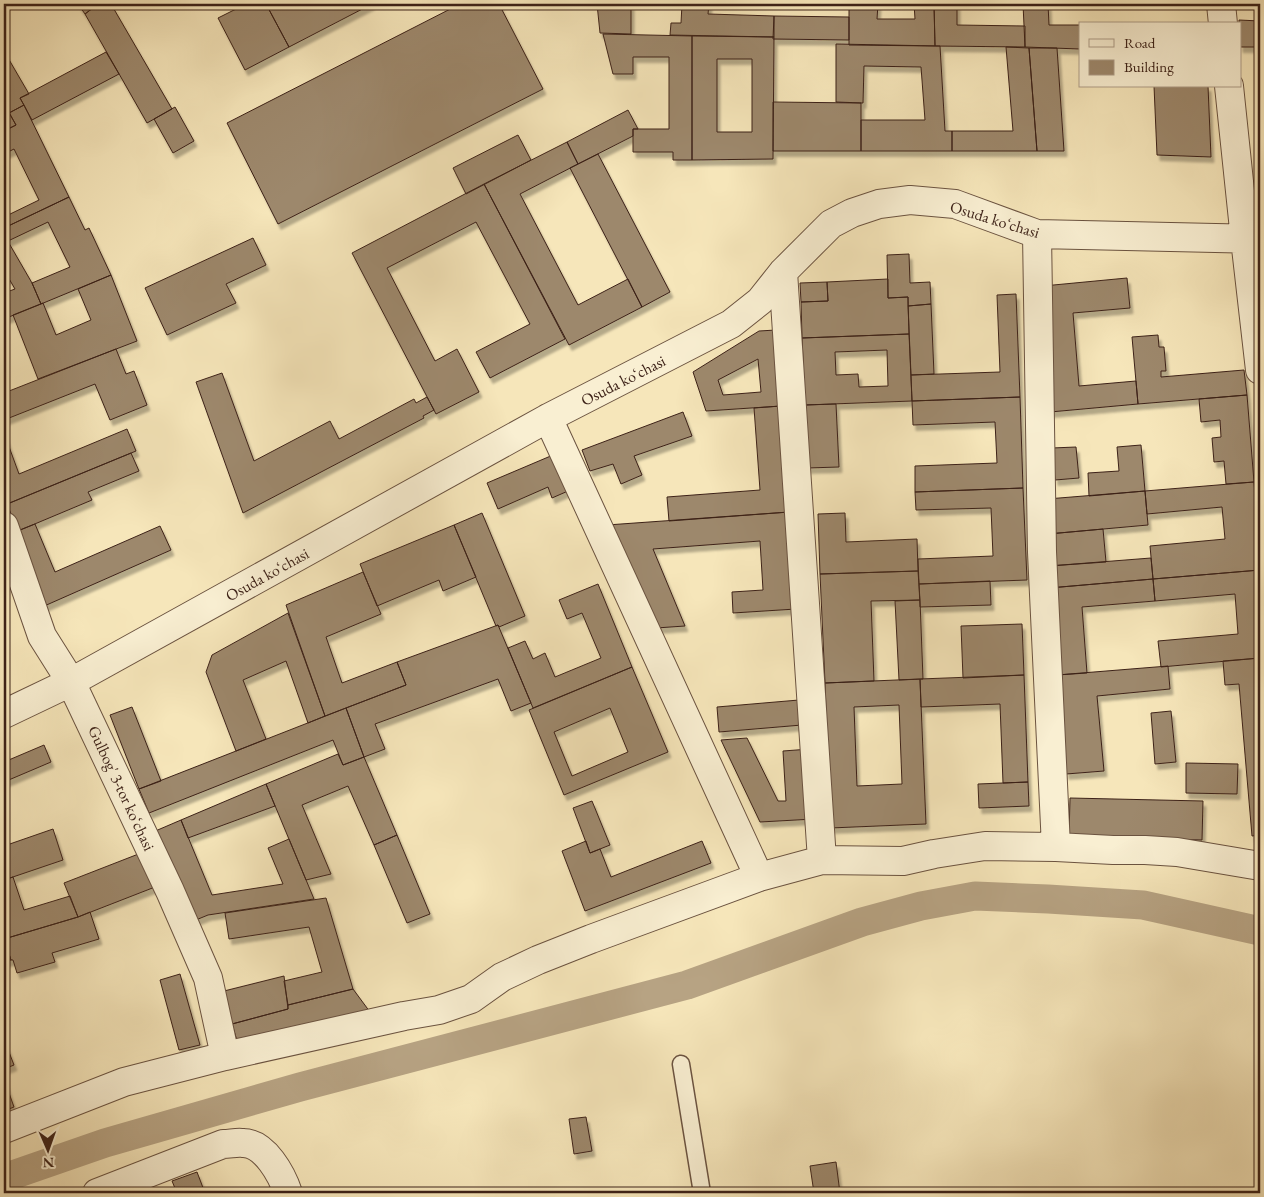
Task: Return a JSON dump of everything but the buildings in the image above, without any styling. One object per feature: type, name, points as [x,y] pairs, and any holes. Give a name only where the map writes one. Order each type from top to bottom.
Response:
[{"type":"street","points":[[1221,4],[1223,22]]},
{"type":"street","points":[[1230,88],[1253,239],[1260,370]]},
{"type":"street","name":"Osuda koʻchasi","points":[[4,714],[71,682],[548,418],[731,324],[760,301],[784,272],[831,224],[852,213],[879,204],[910,200],[955,204],[1037,234],[1253,239]]},
{"type":"street","points":[[1037,234],[1042,552],[1056,846]]},
{"type":"street","points":[[784,272],[822,860]]},
{"type":"street","points":[[548,418],[759,878]]},
{"type":"street","name":"Gulbog' 3-tor koʻchasi","points":[[4,526],[42,636],[71,682],[170,891],[208,978],[225,1056]]},
{"type":"street","points":[[4,1129],[124,1082],[225,1056],[439,1010],[471,999],[502,976],[591,939],[759,878],[822,860],[903,860],[985,846],[1056,846],[1177,852],[1260,866]]},
{"type":"street","points":[[97,1193],[224,1144],[245,1142],[258,1148],[272,1162],[284,1181],[288,1193]]},
{"type":"lane","points":[[681,1064],[702,1193]]},
{"type":"waterway","points":[[4,1178],[105,1143],[300,1087],[687,985],[862,922],[921,906],[975,896],[1143,905],[1260,931]]}]
